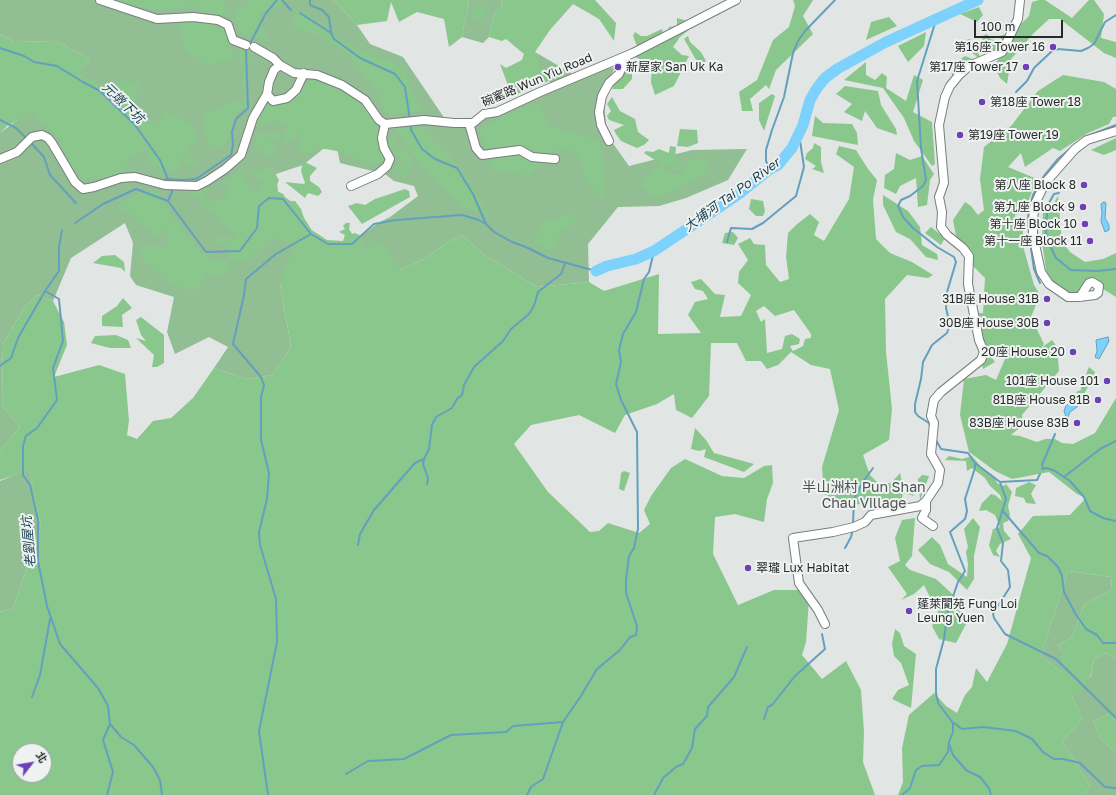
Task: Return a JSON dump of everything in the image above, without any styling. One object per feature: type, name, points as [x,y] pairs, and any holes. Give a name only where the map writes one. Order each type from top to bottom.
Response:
[{"type":"street","points":[[100,0],[157,18],[194,17],[218,20],[228,25],[233,40],[250,46],[273,58],[280,65],[294,73],[316,75],[342,85],[365,100],[379,120],[385,124],[424,120],[469,123],[476,148],[482,155],[520,150],[532,157],[555,159]]},
{"type":"street","name":"碗窰路 Wun Yiu Road","points":[[469,123],[473,123],[484,114],[497,112],[540,92],[627,56],[736,0]]},
{"type":"street","points":[[825,624],[818,610],[800,583],[793,538],[854,527],[865,522],[871,515],[920,506],[926,501],[938,482],[940,470],[931,454],[934,423],[931,416],[934,400],[940,392],[981,360],[984,352],[979,340],[968,284],[968,256],[963,248],[947,235],[941,227],[942,212],[939,197],[944,183],[939,125],[943,105],[950,86],[969,66],[1002,52],[1018,19],[1020,0]]},
{"type":"street","points":[[609,142],[601,126],[600,107],[602,96],[609,83],[618,74],[627,56]]},
{"type":"street","points":[[0,159],[17,152],[32,137],[42,135],[48,138],[52,143],[75,182],[83,189],[122,178],[135,177],[165,185],[197,186],[213,177],[241,156],[253,118],[267,94],[271,77],[280,65]]},
{"type":"street","points":[[267,94],[273,101],[287,98],[296,90],[304,73]]},
{"type":"street","points":[[351,186],[378,174],[387,166],[390,159],[384,148],[382,138],[385,124]]},
{"type":"street","points":[[1080,297],[1068,297],[1049,284],[1043,276],[1039,267],[1035,244],[1034,212],[1038,197],[1045,183],[1075,149],[1087,140],[1116,131]]},
{"type":"street","points":[[926,501],[926,510],[922,518],[933,526]]},
{"type":"green space","points":[[0,0],[334,0],[357,25],[370,44],[403,57],[447,122],[470,121],[553,90],[549,81],[522,60],[535,52],[576,76],[615,67],[603,93],[607,135],[629,166],[692,150],[747,149],[728,180],[686,198],[659,206],[618,207],[588,244],[589,282],[537,287],[483,254],[462,235],[446,243],[428,257],[400,270],[366,249],[280,284],[291,347],[272,375],[247,379],[214,368],[228,347],[209,337],[175,354],[167,332],[174,297],[136,285],[130,276],[133,243],[125,223],[71,258],[53,301],[37,295],[25,306],[3,344],[2,406],[20,427],[0,451],[0,133],[72,79],[89,58],[56,41],[14,42],[0,34]],"holes":[[[337,148],[340,163],[385,174],[394,181],[414,186],[418,196],[390,217],[378,223],[350,245],[319,242],[296,205],[278,192],[276,174],[303,165],[323,149]]]},
{"type":"green space","points":[[115,0],[223,0],[228,12],[222,14],[223,23],[235,59],[208,65],[186,52],[178,26],[180,21],[200,13],[201,11],[198,6],[157,10],[137,7]]},
{"type":"green space","points":[[245,0],[287,0],[280,6],[259,15],[268,42],[239,32],[234,13],[250,3]]},
{"type":"green space","points":[[334,0],[469,0],[462,37],[449,47],[444,19],[417,12],[399,22],[391,2],[387,21],[357,25]]},
{"type":"green space","points":[[469,0],[501,0],[503,7],[495,12],[489,37],[483,43],[462,37]]},
{"type":"green space","points":[[501,0],[595,0],[616,23],[614,41],[599,19],[573,4],[550,30],[535,52],[540,66],[549,81],[512,96],[500,64],[506,68],[522,60],[524,54],[506,39],[502,41],[489,37],[495,12],[503,7]]},
{"type":"green space","points":[[793,0],[813,0],[803,16],[813,34],[776,70],[769,89],[766,85],[750,99],[753,111],[742,111],[739,92],[757,80],[773,40],[789,27],[795,6]]},
{"type":"green space","points":[[1045,0],[1072,18],[1089,0],[1094,0],[1104,14],[1101,38],[1116,42],[1116,58],[1104,53],[1060,19],[1049,19],[1033,34],[1011,59],[1007,84],[1000,78],[994,66],[1007,45],[999,36],[1012,33],[1029,16],[1032,2]]},
{"type":"green space","points":[[478,5],[485,6],[485,18],[474,19],[472,10]]},
{"type":"green space","points":[[979,7],[983,15],[977,22],[960,14]]},
{"type":"green space","points":[[305,13],[343,42],[405,69],[410,86],[422,111],[387,115],[379,94],[348,55],[316,34],[293,28],[293,14]]},
{"type":"green space","points":[[889,17],[897,26],[866,40],[871,22]]},
{"type":"green space","points":[[677,18],[688,21],[691,28],[680,37],[673,47],[682,55],[689,56],[674,86],[655,95],[651,82],[652,66],[634,56],[668,32],[669,27],[677,26]]},
{"type":"green space","points":[[662,29],[663,33],[637,46],[633,36],[635,32],[641,36],[647,36]]},
{"type":"green space","points":[[926,32],[924,46],[908,62],[898,46]]},
{"type":"green space","points":[[0,34],[14,42],[56,41],[89,58],[78,72],[87,79],[94,79],[98,86],[107,90],[113,88],[118,81],[138,82],[138,91],[133,105],[142,122],[163,121],[160,110],[168,112],[190,124],[197,135],[194,148],[185,145],[195,165],[187,167],[180,155],[179,171],[170,170],[162,176],[156,163],[154,170],[147,159],[148,151],[143,150],[125,160],[128,166],[122,173],[105,179],[85,180],[67,162],[60,140],[47,127],[33,118],[37,109],[7,126],[0,133]]},
{"type":"green space","points":[[987,34],[990,39],[999,41],[1001,45],[998,50],[991,50],[981,37]]},
{"type":"green space","points":[[688,36],[690,42],[701,52],[706,61],[698,68],[698,72],[691,68],[699,65],[684,39]]},
{"type":"green space","points":[[970,39],[978,50],[980,59],[958,42]]},
{"type":"green space","points":[[240,47],[243,48],[251,64],[245,72],[247,107],[237,112],[224,146],[213,148],[207,139],[204,131],[205,124],[202,120],[207,113],[238,101],[243,104],[243,67],[240,59]]},
{"type":"green space","points":[[965,56],[975,60],[952,76],[951,66]]},
{"type":"green space","points":[[866,62],[866,75],[875,80],[882,73],[887,77],[886,88],[906,101],[914,75],[923,80],[913,112],[932,122],[935,164],[932,166],[914,141],[904,118],[883,88],[844,80]]},
{"type":"green space","points":[[627,70],[632,73],[632,79],[623,89],[612,89],[615,81]]},
{"type":"green space","points":[[1063,75],[1104,82],[1116,89],[1116,117],[1113,117],[1109,124],[1088,133],[1060,151],[1053,148],[1025,167],[1021,153],[1008,167],[1037,179],[1024,212],[1015,215],[1014,226],[1023,220],[1023,246],[1034,285],[1040,295],[1031,317],[1044,344],[1041,348],[1052,340],[1057,347],[1059,371],[1022,415],[1023,425],[1011,435],[1020,436],[1037,442],[1045,439],[1055,439],[1062,443],[1073,444],[1095,433],[1116,398],[1116,659],[1106,653],[1094,659],[1091,675],[1079,693],[1072,696],[1082,719],[1062,741],[1090,785],[1086,795],[898,795],[903,782],[902,748],[909,715],[934,693],[946,706],[957,713],[965,695],[972,687],[976,668],[987,682],[1007,644],[1031,558],[1018,534],[1033,516],[1070,515],[1086,498],[1077,494],[1049,472],[1012,479],[995,471],[969,452],[960,415],[964,379],[986,375],[996,380],[1005,359],[996,345],[989,354],[995,362],[983,369],[978,343],[980,326],[971,323],[969,313],[983,313],[985,278],[971,264],[957,241],[953,220],[965,202],[971,206],[978,215],[984,210],[980,179],[984,147],[1011,126],[1038,91]],"holes":[[[1068,571],[1112,577],[1111,590],[1084,604],[1072,637],[1058,645],[1061,651],[1061,672],[1041,656]]]},
{"type":"green space","points":[[312,78],[360,100],[381,123],[385,140],[383,163],[363,162],[342,152],[320,148],[308,154],[300,151],[297,145],[302,135],[297,133],[292,142],[284,141],[288,126],[281,122],[274,120],[264,126],[256,126],[257,118],[266,99],[278,105],[293,101]]},
{"type":"green space","points":[[845,86],[878,91],[881,105],[896,129],[897,135],[877,128],[865,111],[862,121],[844,112],[852,104],[836,94]]},
{"type":"green space","points":[[772,94],[775,96],[764,131],[759,120],[759,103]]},
{"type":"green space","points":[[612,97],[620,111],[635,119],[638,132],[649,140],[644,145],[637,148],[621,141],[616,134],[614,130],[624,125],[609,120],[607,116],[611,111],[607,104]]},
{"type":"green space","points":[[540,103],[548,125],[599,141],[606,174],[604,201],[586,181],[577,151],[556,150],[529,175],[493,171],[479,130],[510,112]]},
{"type":"green space","points":[[815,116],[823,123],[852,124],[857,133],[858,145],[812,136]]},
{"type":"green space","points":[[398,118],[421,128],[452,157],[490,215],[465,208],[422,165],[396,132]]},
{"type":"green space","points":[[680,129],[697,130],[698,143],[688,147],[677,146]]},
{"type":"green space","points":[[280,131],[278,143],[270,140],[269,142],[275,148],[274,155],[265,155],[255,147],[257,134],[274,134]]},
{"type":"green space","points":[[394,136],[397,147],[407,152],[414,160],[405,178],[394,167],[397,164],[404,164],[405,161],[390,151],[389,138]]},
{"type":"green space","points":[[1116,138],[1116,150],[1104,155],[1091,150]]},
{"type":"green space","points":[[814,143],[821,147],[821,162],[824,173],[812,169],[816,166],[805,159],[807,153],[813,148]]},
{"type":"green space","points":[[670,146],[676,147],[675,160],[681,167],[675,171],[672,167],[662,164],[668,174],[682,174],[689,159],[709,158],[706,172],[677,190],[654,198],[640,185],[661,164],[644,153],[646,151],[653,152],[659,149],[669,153]]},
{"type":"green space","points":[[839,146],[856,150],[877,180],[873,200],[876,239],[890,253],[912,262],[933,275],[928,278],[907,275],[885,299],[886,352],[892,409],[889,440],[863,455],[870,475],[881,486],[892,482],[900,473],[903,487],[915,496],[903,493],[900,508],[885,502],[849,505],[824,494],[822,467],[839,410],[830,369],[811,365],[791,352],[778,365],[767,369],[761,361],[746,361],[737,343],[711,343],[709,396],[692,418],[676,410],[674,394],[657,404],[625,415],[615,433],[579,415],[531,425],[514,444],[548,492],[590,532],[599,531],[608,523],[639,533],[650,524],[644,510],[651,496],[671,468],[685,459],[722,476],[744,478],[764,466],[772,465],[773,483],[767,499],[764,522],[735,514],[715,517],[713,554],[738,605],[774,590],[800,590],[809,600],[806,642],[802,655],[822,679],[846,661],[861,690],[864,732],[863,762],[875,795],[0,795],[0,612],[13,608],[41,527],[29,470],[0,480],[0,451],[20,427],[2,406],[3,344],[25,306],[37,295],[53,301],[64,322],[67,345],[54,377],[99,365],[125,374],[129,421],[127,435],[137,439],[153,421],[171,418],[193,398],[214,368],[247,379],[272,375],[291,347],[280,284],[293,250],[299,245],[272,238],[253,255],[251,259],[237,262],[229,259],[226,244],[212,242],[219,236],[236,239],[234,233],[226,227],[220,217],[202,207],[198,198],[190,194],[194,183],[204,179],[207,190],[205,200],[210,202],[224,200],[228,192],[223,182],[240,169],[251,192],[260,193],[264,183],[251,173],[271,167],[279,180],[275,190],[283,194],[287,201],[295,201],[301,209],[307,227],[327,240],[343,241],[345,235],[339,232],[345,229],[343,226],[346,223],[350,223],[349,229],[352,234],[355,233],[363,237],[360,241],[366,249],[382,242],[400,270],[428,257],[446,243],[462,235],[483,254],[537,287],[589,282],[604,291],[659,274],[658,334],[701,333],[688,315],[695,302],[708,299],[703,291],[695,289],[691,282],[701,279],[715,294],[725,295],[720,317],[741,316],[751,295],[738,283],[739,272],[748,260],[738,244],[750,238],[754,244],[765,245],[766,265],[780,282],[789,279],[786,257],[788,233],[810,214],[819,222],[814,235],[824,241],[849,199],[854,167],[836,154]],"holes":[[[764,306],[775,316],[794,310],[811,334],[811,338],[805,339],[803,346],[793,351],[790,346],[799,344],[800,339],[792,334],[785,336],[782,349],[767,353],[765,319],[761,322],[756,311]]]},
{"type":"green space","points":[[896,153],[910,160],[922,156],[934,174],[930,180],[927,205],[918,207],[916,178],[900,186],[896,194],[884,188],[885,175],[894,169]]},
{"type":"green space","points":[[303,161],[317,168],[310,176],[310,181],[319,187],[322,192],[318,196],[308,193],[305,198],[285,182],[305,183],[301,171]]},
{"type":"green space","points":[[405,189],[409,191],[410,197],[362,224],[348,206],[357,203],[365,205],[375,199]]},
{"type":"green space","points":[[157,190],[168,211],[199,250],[212,260],[229,261],[232,265],[224,277],[205,274],[201,285],[194,291],[171,284],[139,257],[141,244],[167,248],[168,227],[159,238],[133,216],[117,207],[132,196]]},
{"type":"green space","points":[[883,195],[908,211],[920,227],[922,245],[937,254],[938,260],[926,257],[910,239],[896,232],[883,205]]},
{"type":"green space","points":[[1058,196],[1062,242],[1070,252],[1085,262],[1103,259],[1116,253],[1116,297],[1103,289],[1098,281],[1077,295],[1067,294],[1051,283],[1046,270],[1042,242],[1043,210],[1051,208]]},
{"type":"green space","points":[[751,199],[763,201],[765,211],[763,216],[756,216],[749,209]]},
{"type":"green space","points":[[571,213],[577,222],[561,232],[552,251],[534,242],[543,222]]},
{"type":"green space","points":[[931,227],[945,238],[941,245],[925,233]]},
{"type":"green space","points":[[733,232],[738,238],[734,245],[722,243],[725,233]]},
{"type":"green space","points":[[115,255],[124,262],[125,272],[121,268],[93,263],[102,256]]},
{"type":"green space","points":[[123,298],[132,308],[122,315],[123,327],[102,326],[102,316],[117,306]]},
{"type":"green space","points":[[141,317],[164,335],[164,363],[157,367],[152,367],[154,355],[136,338],[146,341],[141,335],[136,320]]},
{"type":"green space","points":[[116,335],[128,340],[131,348],[110,348],[91,343],[95,336]]},
{"type":"green space","points":[[1089,367],[1095,372],[1084,394],[1078,394],[1076,392],[1081,390],[1081,386]]},
{"type":"green space","points":[[695,428],[706,440],[714,453],[754,464],[744,472],[704,457],[706,449],[699,451],[691,449]]},
{"type":"green space","points":[[949,456],[962,459],[972,456],[982,468],[995,477],[997,483],[1003,486],[1006,484],[1012,492],[1008,506],[1010,515],[1008,521],[1003,523],[1004,531],[1011,539],[1000,544],[996,551],[1000,557],[993,555],[989,545],[993,529],[1000,527],[995,515],[986,510],[979,511],[982,503],[991,494],[995,495],[1002,501],[1000,495],[990,486],[985,478],[972,468],[967,471],[966,461],[945,460]]},
{"type":"green space","points":[[29,469],[41,527],[13,608],[0,612],[0,481]]},
{"type":"green space","points":[[624,471],[630,473],[624,491],[619,489],[621,473]]},
{"type":"green space","points":[[922,475],[929,476],[920,500],[918,479]]},
{"type":"green space","points":[[1029,482],[1036,485],[1031,494],[1036,504],[1026,503],[1024,498],[1015,496],[1016,488]]},
{"type":"green space","points":[[915,518],[912,556],[905,565],[910,570],[936,579],[961,602],[966,624],[956,643],[939,639],[932,626],[940,607],[930,597],[924,585],[914,594],[901,600],[907,594],[888,567],[900,561],[895,538],[902,520]]},
{"type":"green space","points":[[973,518],[980,527],[974,556],[974,579],[967,590],[949,572],[930,564],[918,550],[932,537],[940,545],[948,564],[967,577],[968,564],[966,552],[968,547],[964,529]]},
{"type":"green space","points":[[1068,571],[1112,577],[1111,590],[1084,604],[1072,637],[1058,645],[1061,651],[1061,672],[1041,656]]},
{"type":"green space","points":[[895,629],[900,633],[904,646],[916,654],[911,708],[892,699],[898,690],[909,685],[901,663],[894,656],[892,644]]},
{"type":"green space","points":[[1106,653],[1116,659],[1116,722],[1114,722],[1112,713],[1093,721],[1102,740],[1116,752],[1116,795],[1086,795],[1090,785],[1062,741],[1082,719],[1072,696],[1091,676],[1094,659]]},
{"type":"green space","points":[[1112,713],[1114,722],[1116,722],[1116,752],[1102,740],[1093,721]]},
{"type":"water","points":[[1104,202],[1106,203],[1105,218],[1109,225],[1109,230],[1105,232],[1101,221],[1101,204]]},
{"type":"water","points":[[1108,337],[1109,341],[1099,359],[1095,357],[1097,351],[1096,340]]},
{"type":"water","points":[[1079,397],[1082,400],[1077,407],[1070,412],[1068,417],[1066,417],[1064,411],[1066,406],[1072,400]]},
{"type":"waterway","points":[[166,179],[196,179],[231,155],[233,145],[232,132],[236,119],[248,108],[246,51],[266,13],[277,0]]},
{"type":"waterway","points":[[282,0],[291,10]]},
{"type":"waterway","points":[[310,0],[310,5],[322,10],[329,17],[331,32]]},
{"type":"waterway","points":[[770,169],[766,161],[766,150],[784,97],[793,53],[798,41],[805,31],[835,0]]},
{"type":"waterway","name":"大埔河 Tai Po River","points":[[596,271],[607,266],[636,259],[654,251],[739,194],[770,169],[778,165],[792,148],[803,125],[810,100],[817,88],[825,78],[837,69],[886,42],[978,0]]},
{"type":"waterway","points":[[300,13],[331,33],[334,39],[360,58],[395,74],[405,87],[410,120]]},
{"type":"waterway","points":[[1016,92],[1027,81],[1034,68],[1052,51],[1058,49],[1081,51],[1088,48],[1094,44],[1105,22],[1116,15]]},
{"type":"waterway","points":[[930,426],[929,423],[918,416],[915,412],[915,404],[921,379],[923,362],[932,345],[947,333],[950,325],[946,308],[947,292],[956,262],[954,257],[937,247],[913,228],[903,217],[898,206],[901,200],[910,196],[923,186],[926,180],[921,148],[917,81],[937,17]]},
{"type":"waterway","name":"元墩下坑","points":[[0,48],[24,56],[34,62],[57,66],[100,91],[135,125],[160,160],[170,184]]},
{"type":"waterway","points":[[0,120],[16,128],[25,137]]},
{"type":"waterway","points":[[411,124],[411,130],[422,149],[435,159],[457,168],[473,194],[486,224],[494,232],[512,242],[548,258],[596,271]]},
{"type":"waterway","points":[[1085,137],[1116,125]]},
{"type":"waterway","points":[[727,242],[731,228],[752,229],[763,223],[796,196],[804,167],[799,134]]},
{"type":"waterway","points":[[1040,283],[1034,269],[1029,235],[1028,218],[1030,206],[1033,195],[1044,176],[1058,159],[1077,143]]},
{"type":"waterway","points":[[32,144],[44,157],[50,175],[76,203]]},
{"type":"waterway","name":"元墩下坑","points":[[168,201],[172,192],[171,188]]},
{"type":"waterway","points":[[75,223],[103,204],[136,189],[168,201],[206,252],[240,251],[257,228],[259,206],[269,198],[283,199],[311,234],[328,244],[352,244],[374,224],[396,220],[462,215],[479,220],[486,224]]},
{"type":"waterway","points":[[1059,193],[1054,194],[1049,203],[1045,227],[1048,242],[1056,258],[1071,270],[1097,271],[1116,269]]},
{"type":"waterway","points":[[0,366],[11,358],[18,338],[45,291],[59,271],[59,247],[62,230]]},
{"type":"waterway","points":[[268,795],[259,731],[277,642],[276,599],[260,545],[259,532],[267,499],[269,473],[261,440],[261,397],[264,385],[261,377],[233,344],[246,279],[276,254],[311,234]]},
{"type":"waterway","points":[[527,795],[531,787],[543,779],[563,722],[597,669],[620,650],[630,637],[636,635],[637,626],[626,593],[626,580],[629,556],[634,548],[638,529],[637,432],[621,400],[616,384],[621,362],[619,350],[623,334],[636,312],[644,279],[649,272],[654,251]]},
{"type":"waterway","points":[[358,545],[360,534],[374,510],[415,463],[424,459],[429,449],[432,425],[436,417],[452,408],[457,399],[462,395],[464,385],[474,367],[503,341],[511,329],[529,314],[534,306],[538,292],[561,274],[565,264]]},
{"type":"waterway","name":"老劉屋坑","points":[[45,291],[59,299],[63,341],[53,368],[57,400],[37,428],[26,436],[23,446],[23,475],[30,485],[38,520],[38,561],[47,606],[60,644],[98,688],[108,706],[110,724],[103,740],[113,772],[107,795]]},
{"type":"waterway","points":[[1043,468],[1042,465],[1055,434]]},
{"type":"waterway","points":[[902,795],[910,788],[916,770],[922,766],[939,765],[948,752],[949,742],[953,732],[953,723],[938,703],[936,693],[936,669],[944,639],[948,611],[958,582],[965,571],[950,532],[965,519],[967,511],[965,499],[975,468],[975,463],[968,453],[941,449],[936,440]]},
{"type":"waterway","points":[[1064,477],[1100,449],[1116,441]]},
{"type":"waterway","points":[[424,459],[423,464],[428,478],[427,484]]},
{"type":"waterway","points":[[975,463],[1000,482],[1037,480],[1040,474]]},
{"type":"waterway","points":[[853,524],[854,499],[863,482],[873,468]]},
{"type":"waterway","points":[[1042,469],[1047,468],[1055,471],[1070,481],[1084,497],[1090,511],[1103,518],[1116,521]]},
{"type":"waterway","points":[[1000,482],[1006,499],[997,528],[1003,543],[1001,561],[1008,570],[1010,587],[993,614],[994,618],[1005,634],[1056,659],[1116,718]]},
{"type":"waterway","points":[[1002,510],[1039,553],[1047,556],[1058,567],[1062,576],[1064,592],[1075,613],[1086,629],[1097,635],[1103,643],[1116,643]]},
{"type":"waterway","points":[[845,548],[851,537],[853,529]]},
{"type":"waterway","points":[[32,697],[40,675],[50,619]]},
{"type":"waterway","points":[[764,719],[768,707],[772,705],[795,676],[825,649],[822,634]]},
{"type":"waterway","points":[[654,795],[663,778],[676,767],[683,764],[692,748],[695,729],[707,716],[708,707],[734,677],[747,647]]},
{"type":"waterway","points":[[346,774],[368,761],[404,759],[451,735],[506,732],[513,726],[563,722]]},
{"type":"waterway","points":[[954,723],[962,729],[983,727],[1016,731],[1032,739],[1043,752],[1054,759],[1063,759],[1080,763],[1105,787],[1116,788]]},
{"type":"waterway","points":[[111,725],[121,737],[134,745],[153,767],[160,780],[162,795]]},
{"type":"waterway","points":[[949,744],[953,755],[966,770],[980,777],[989,788],[991,795]]},
{"type":"place","name":"第16座 Tower 16","points":[[1053,47]]},
{"type":"place","name":"新屋家 San Uk Ka","points":[[618,67]]},
{"type":"place","name":"第17座 Tower 17","points":[[1026,67]]},
{"type":"place","name":"第18座 Tower 18","points":[[982,102]]},
{"type":"place","name":"第19座 Tower 19","points":[[960,135]]},
{"type":"place","name":"第八座 Block 8","points":[[1084,185]]},
{"type":"place","name":"第九座 Block 9","points":[[1083,207]]},
{"type":"place","name":"第十座 Block 10","points":[[1085,224]]},
{"type":"place","name":"第十一座 Block 11","points":[[1090,241]]},
{"type":"place","name":"31B座 House 31B","points":[[1047,299]]},
{"type":"place","name":"30B座 House 30B","points":[[1047,323]]},
{"type":"place","name":"20座 House 20","points":[[1073,352]]},
{"type":"place","name":"101座 House 101","points":[[1107,381]]},
{"type":"place","name":"81B座 House 81B","points":[[1098,400]]},
{"type":"place","name":"83B座 House 83B","points":[[1077,423]]},
{"type":"place","name":"翠瓏 Lux Habitat","points":[[748,568]]},
{"type":"place","name":"蓬萊閬苑 Fung Loi Leung Yuen","points":[[909,611]]},
{"type":"district","name":"半山洲村 Pun Shan Chau Village","points":[[864,496]]}]
